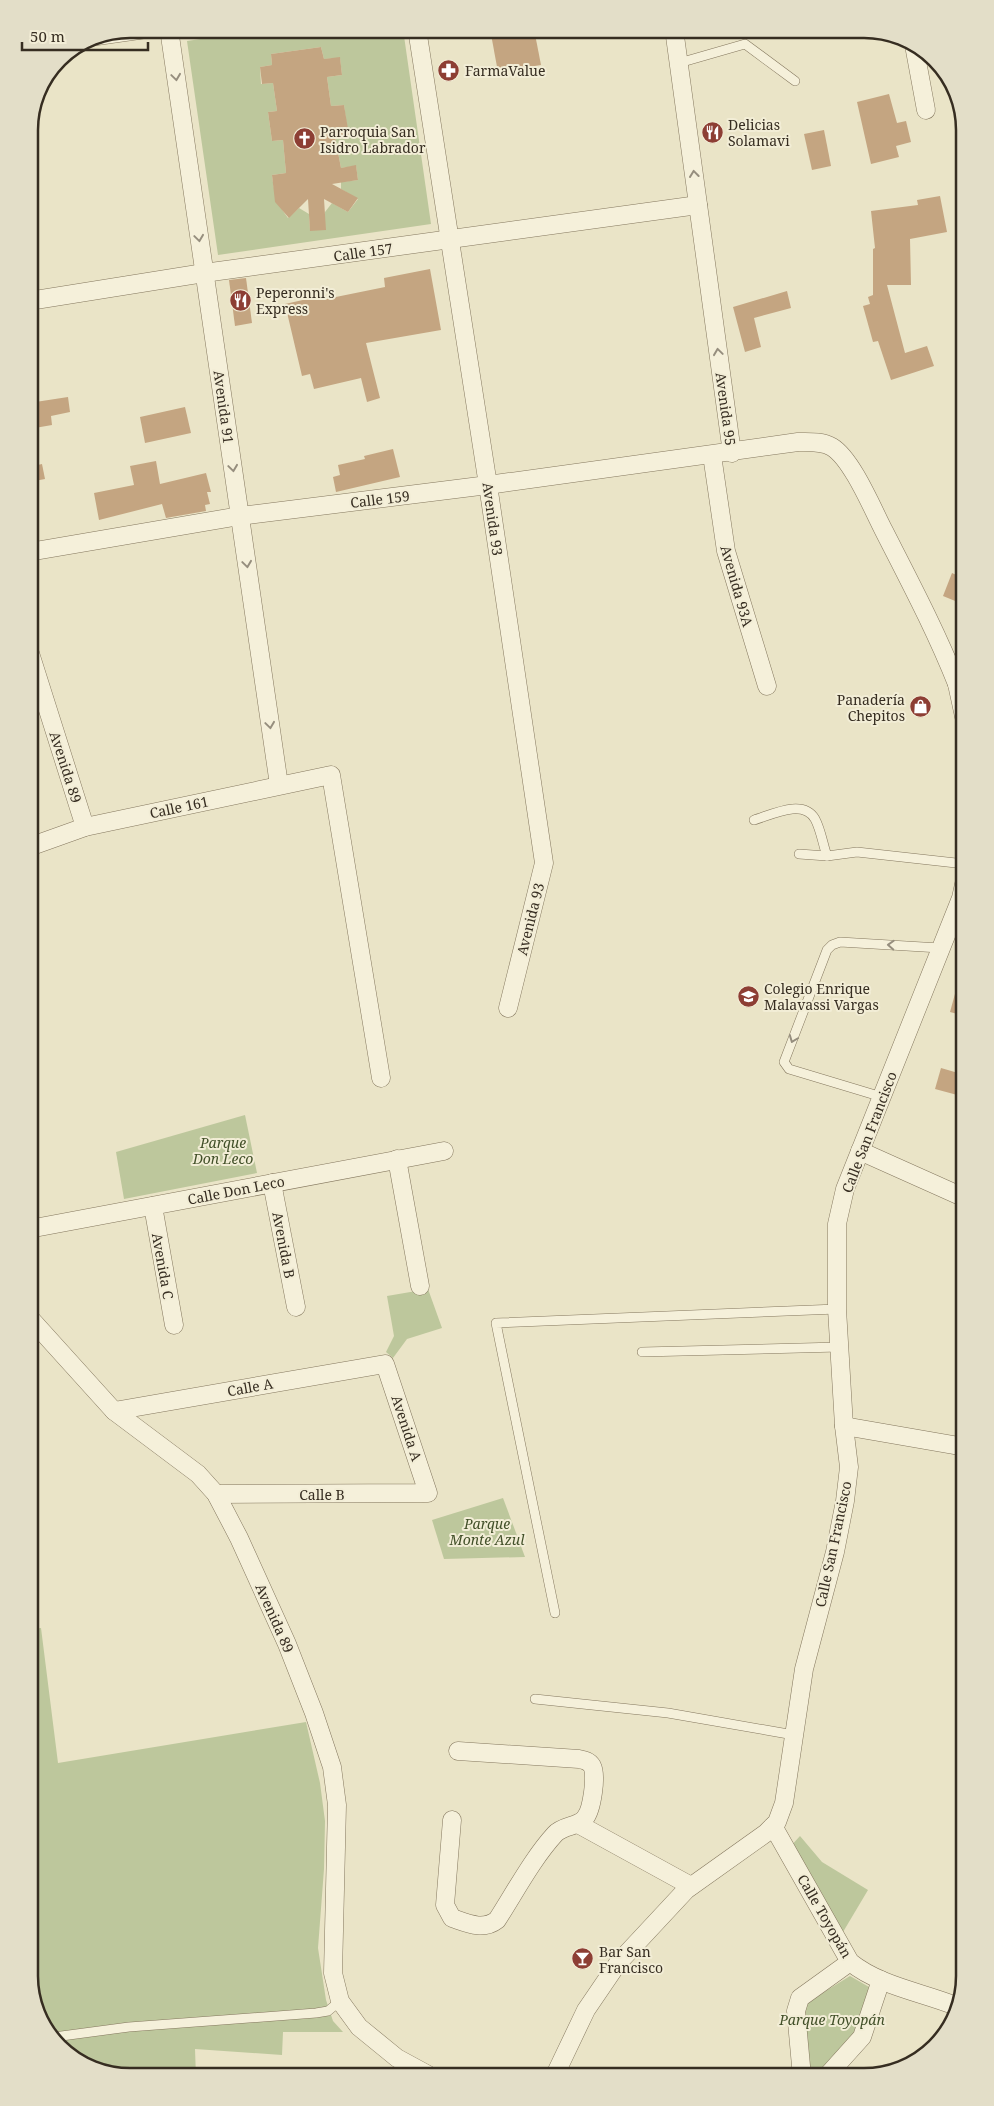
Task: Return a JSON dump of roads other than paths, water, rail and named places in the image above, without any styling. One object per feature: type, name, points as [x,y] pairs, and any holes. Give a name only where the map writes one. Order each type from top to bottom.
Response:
[{"type":"street","name":"Avenida 91","points":[[170,38],[279,785]]},
{"type":"street","name":"Avenida 93","points":[[418,38],[451,240],[544,863],[508,1008]]},
{"type":"street","name":"Avenida 95","points":[[676,38],[732,453],[798,442],[817,442],[831,446],[840,454],[860,483],[956,672]]},
{"type":"street","points":[[915,53],[926,110]]},
{"type":"street","name":"Calle 157","points":[[38,300],[204,273],[698,205]]},
{"type":"street","name":"Calle 159","points":[[38,550],[240,516],[732,453]]},
{"type":"street","name":"Avenida 93A","points":[[712,455],[726,551],[767,686]]},
{"type":"street","name":"Avenida 89","points":[[38,678],[86,827]]},
{"type":"street","name":"Calle 161","points":[[38,845],[86,827],[331,775],[381,1078]]},
{"type":"street","name":"Calle San Francisco","points":[[558,2068],[586,2010],[618,1963],[691,1886],[766,1833],[777,1822],[784,1803],[804,1668],[835,1552],[845,1501],[849,1467],[844,1426],[837,1309],[837,1224],[845,1189],[956,910]]},
{"type":"street","name":"Calle Don Leco","points":[[38,1227],[444,1151]]},
{"type":"street","points":[[860,1151],[956,1193]]},
{"type":"street","points":[[398,1159],[420,1286]]},
{"type":"street","name":"Avenida B","points":[[272,1183],[296,1307]]},
{"type":"street","name":"Avenida C","points":[[152,1206],[174,1325]]},
{"type":"street","name":"Avenida 89","points":[[38,1327],[114,1411],[198,1474],[216,1494],[239,1538],[287,1644],[332,1767],[337,1805],[333,1973],[340,2001]]},
{"type":"street","name":"Calle A","points":[[114,1411],[385,1364]]},
{"type":"street","name":"Avenida A","points":[[385,1364],[428,1493]]},
{"type":"street","points":[[844,1426],[956,1445]]},
{"type":"street","name":"Calle B","points":[[216,1494],[428,1493]]},
{"type":"street","points":[[452,1820],[445,1906],[452,1918],[482,1926],[491,1925],[497,1920],[557,1831],[578,1824],[586,1818],[592,1800],[595,1776],[592,1766],[587,1761],[579,1759],[458,1751]]},
{"type":"street","points":[[578,1824],[691,1886]]},
{"type":"street","name":"Calle Toyopán","points":[[773,1826],[850,1962],[863,1972],[881,1980],[952,2004]]},
{"type":"street","points":[[801,2068],[796,2011],[800,1998],[850,1962]]},
{"type":"street","points":[[834,2068],[862,2037],[881,1980]]},
{"type":"street","points":[[340,2001],[359,2027],[397,2058],[415,2068]]},
{"type":"lane","points":[[680,63],[745,44],[795,82]]},
{"type":"lane","points":[[754,820],[795,808],[807,810],[815,819],[827,856]]},
{"type":"lane","points":[[799,854],[827,856],[857,852],[956,863]]},
{"type":"lane","points":[[882,1097],[789,1069],[784,1062],[823,960],[827,950],[832,945],[840,942],[940,948]]},
{"type":"lane","points":[[555,1613],[496,1323],[837,1309]]},
{"type":"lane","points":[[642,1352],[839,1347]]},
{"type":"lane","points":[[535,1699],[668,1713],[794,1734]]},
{"type":"lane","points":[[60,2036],[187,2022],[316,2013],[328,2011],[340,2001]]},
{"type":"place","name":"FarmaValue","points":[[449,70]]},
{"type":"place","name":"Delicias Solamavi","points":[[712,132]]},
{"type":"place","name":"Parroquia San Isidro Labrador","points":[[304,139]]},
{"type":"place","name":"Peperonni's Express","points":[[240,300]]},
{"type":"place","name":"Panadería Chepitos","points":[[921,707]]},
{"type":"place","name":"Colegio Enrique Malavassi Vargas","points":[[748,996]]},
{"type":"place","name":"Bar San Francisco","points":[[583,1959]]},
{"type":"park label","name":"Parque Don Leco","points":[[223,1150]]},
{"type":"park label","name":"Parque Monte Azul","points":[[487,1532]]},
{"type":"park label","name":"Parque Toyopán","points":[[832,2019]]}]
